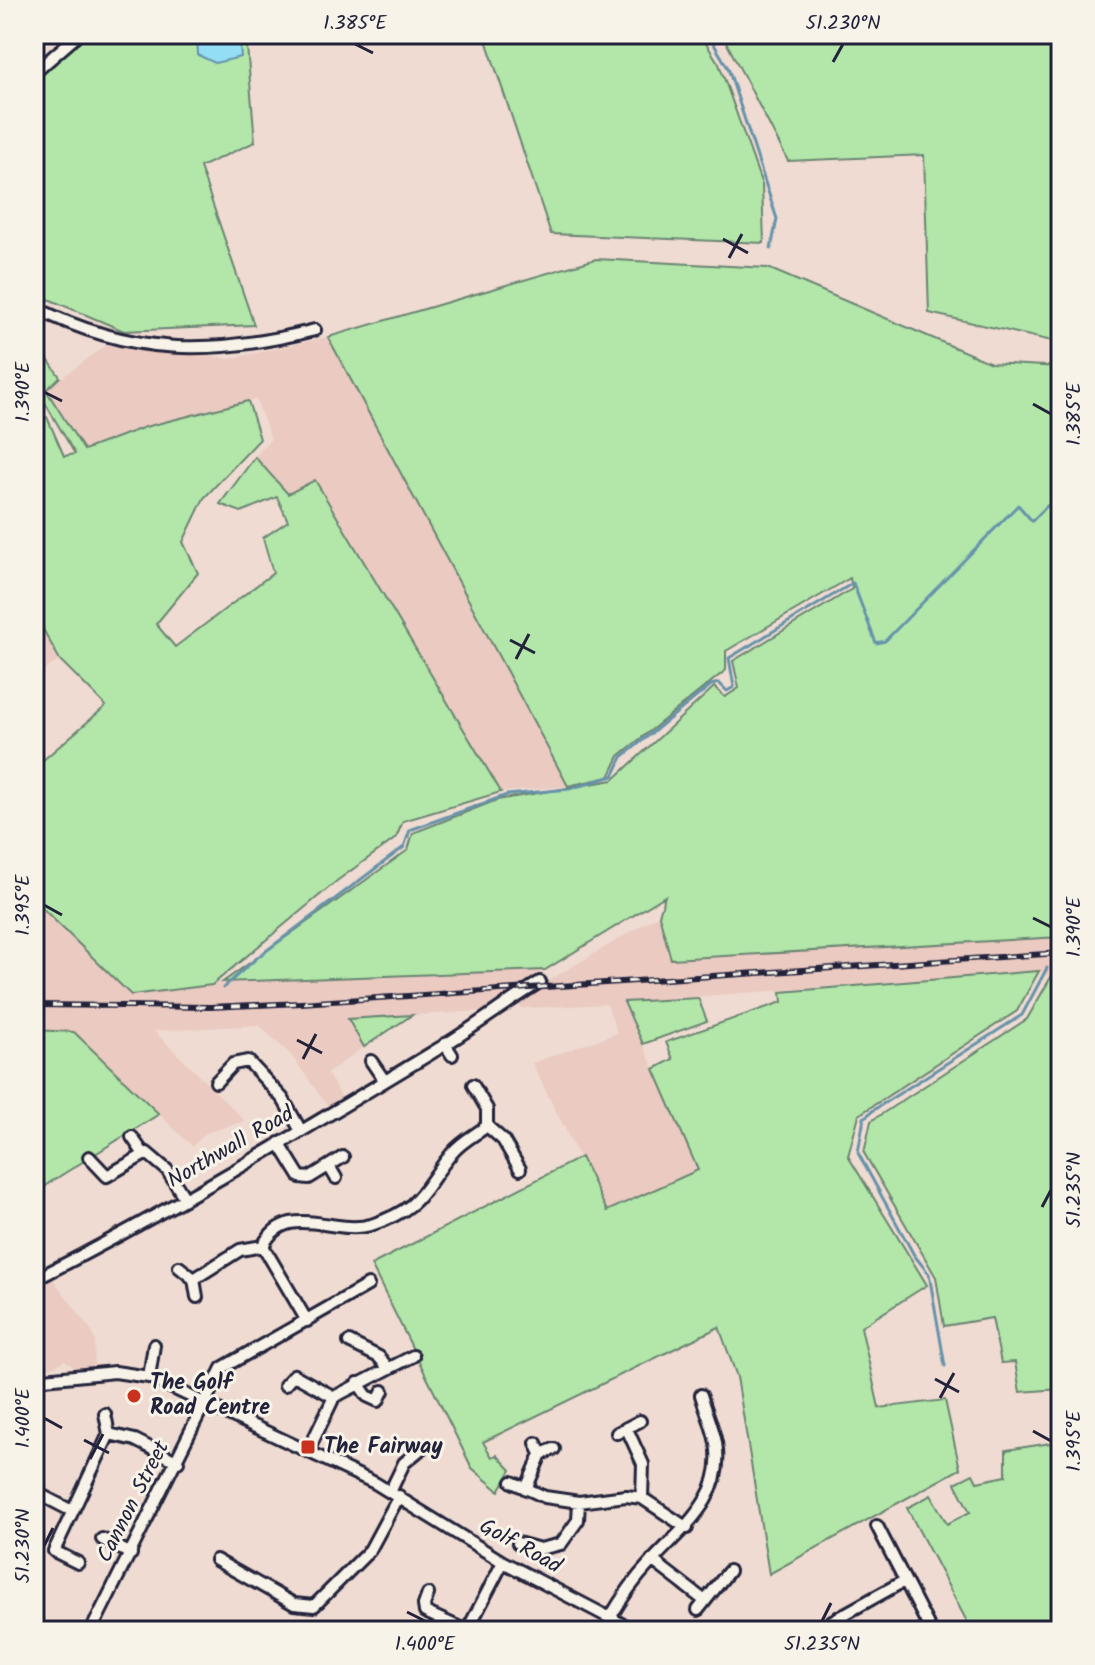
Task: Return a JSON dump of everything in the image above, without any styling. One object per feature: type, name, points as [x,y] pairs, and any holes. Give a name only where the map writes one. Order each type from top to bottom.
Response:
[{"type":"street","points":[[34,73],[79,34]]},
{"type":"street","points":[[34,307],[116,339],[196,350],[243,346],[315,330]]},
{"type":"street","name":"Northwall Road","points":[[34,1280],[301,1131],[540,982]]},
{"type":"street","points":[[445,1044],[452,1055]]},
{"type":"street","points":[[216,1082],[233,1064],[248,1061],[283,1099],[301,1131]]},
{"type":"street","points":[[371,1061],[384,1080]]},
{"type":"street","points":[[474,1094],[487,1109],[487,1126],[520,1156],[520,1169]]},
{"type":"street","points":[[194,1279],[240,1250],[263,1246],[275,1228],[291,1222],[306,1220],[352,1227],[370,1225],[413,1205],[434,1191],[453,1152],[487,1126]]},
{"type":"street","points":[[132,1137],[143,1153],[167,1170],[184,1197]]},
{"type":"street","points":[[279,1143],[300,1177],[309,1178],[343,1157]]},
{"type":"street","points":[[89,1157],[107,1176],[143,1153]]},
{"type":"street","points":[[329,1166],[336,1178]]},
{"type":"street","points":[[263,1246],[307,1321]]},
{"type":"street","points":[[179,1267],[194,1279],[197,1297]]},
{"type":"street","name":"Cannon Street","points":[[91,1631],[178,1462],[222,1368],[368,1285]]},
{"type":"street","points":[[349,1342],[379,1357],[388,1368]]},
{"type":"street","points":[[149,1377],[154,1345]]},
{"type":"street","points":[[308,1451],[334,1397],[413,1356]]},
{"type":"street","name":"Golf Road","points":[[34,1380],[115,1372],[149,1377],[394,1494],[503,1562],[635,1631]]},
{"type":"street","points":[[285,1385],[294,1375],[334,1397]]},
{"type":"street","points":[[358,1383],[367,1396],[378,1401],[383,1391]]},
{"type":"street","points":[[610,1618],[652,1560],[701,1512],[716,1470],[716,1444],[701,1395]]},
{"type":"street","points":[[78,1563],[54,1551],[109,1434],[105,1414]]},
{"type":"street","points":[[640,1421],[622,1431],[643,1464],[642,1498]]},
{"type":"street","points":[[109,1434],[135,1440],[178,1462]]},
{"type":"street","points":[[536,1443],[541,1454]]},
{"type":"street","points":[[216,1560],[294,1604],[314,1606],[370,1550],[404,1463],[422,1448]]},
{"type":"street","points":[[526,1489],[541,1454],[554,1449]]},
{"type":"street","points":[[512,1482],[545,1497],[579,1502],[626,1496],[642,1498],[687,1528]]},
{"type":"street","points":[[41,1495],[72,1511]]},
{"type":"street","points":[[518,1543],[532,1542],[550,1549],[561,1544],[578,1520],[579,1502]]},
{"type":"street","points":[[877,1526],[932,1631],[943,1627]]},
{"type":"street","points":[[102,1539],[131,1554]]},
{"type":"street","points":[[652,1560],[701,1606],[725,1584],[729,1571]]},
{"type":"street","points":[[428,1594],[425,1612],[467,1631],[503,1562]]},
{"type":"street","points":[[821,1631],[832,1621],[904,1581]]},
{"type":"shaded area","points":[[328,337],[568,786],[501,792],[315,480],[288,495],[255,457],[271,439],[256,399],[145,427],[84,450],[45,390],[108,344],[167,348],[229,359]]},
{"type":"shaded area","points":[[34,613],[60,660],[38,674],[34,672]]},
{"type":"shaded area","points":[[34,900],[131,995],[223,982],[545,970],[483,1011],[348,1019],[364,1047],[327,1073],[343,1100],[330,1109],[291,1055],[259,1025],[154,1031],[245,1121],[206,1133],[192,1146],[74,1032],[34,1030]]},
{"type":"shaded area","points":[[659,915],[671,959],[1061,937],[1061,976],[1051,977],[1039,971],[624,1002],[699,1170],[606,1211],[532,1063],[617,1033],[607,1004],[523,1008],[513,1002]]},
{"type":"shaded area","points":[[52,1278],[91,1330],[95,1341],[94,1369],[78,1371],[65,1360],[34,1377],[34,1288]]},
{"type":"green space","points":[[82,34],[246,34],[255,142],[200,167],[254,325],[124,331],[34,293],[34,84]]},
{"type":"green space","points":[[484,34],[700,34],[719,64],[762,185],[764,243],[551,234]]},
{"type":"green space","points":[[722,34],[1061,34],[1061,343],[929,313],[924,155],[788,161]]},
{"type":"green space","points":[[596,259],[768,268],[991,363],[1061,367],[1061,937],[671,959],[659,915],[665,896],[545,970],[223,982],[408,850],[413,833],[497,800],[613,780],[714,687],[725,697],[739,688],[733,661],[852,589],[850,578],[726,651],[726,670],[619,756],[609,777],[568,786],[328,337]]},
{"type":"green space","points":[[38,345],[60,377],[46,390],[84,450],[145,427],[248,401],[260,439],[204,498],[183,542],[198,573],[156,624],[175,647],[273,573],[263,538],[288,521],[277,497],[241,512],[220,504],[255,457],[288,494],[315,480],[501,792],[403,821],[396,838],[338,880],[212,985],[131,995],[34,900],[34,768],[106,706],[60,660],[34,613],[34,406],[40,418],[47,417],[64,456],[75,454],[34,384],[34,347]]},
{"type":"green space","points":[[1039,971],[1017,1011],[859,1115],[848,1156],[927,1285],[861,1327],[879,1408],[945,1400],[960,1469],[769,1574],[737,1377],[719,1327],[483,1442],[492,1457],[497,1455],[511,1470],[499,1491],[472,1468],[371,1265],[581,1157],[607,1211],[698,1170],[654,1069],[673,1059],[666,1042],[782,1002],[781,992]]},
{"type":"green space","points":[[1061,976],[1061,1389],[1020,1392],[1015,1362],[1001,1363],[992,1318],[944,1326],[936,1277],[864,1153],[871,1121],[1027,1019],[1051,977]]},
{"type":"green space","points":[[698,998],[707,1021],[643,1044],[624,1002]]},
{"type":"green space","points":[[412,1015],[364,1047],[348,1019]]},
{"type":"green space","points":[[34,1030],[74,1032],[159,1114],[49,1183],[34,1198]]},
{"type":"green space","points":[[1061,1428],[1061,1631],[972,1631],[907,1508],[931,1495],[947,1524],[970,1512],[955,1483],[973,1474],[977,1482],[1006,1476],[1006,1450],[1051,1443]]},
{"type":"water","points":[[197,34],[239,34],[241,57],[215,63],[198,55]]},
{"type":"waterway","points":[[708,34],[728,68],[777,219],[771,249]]},
{"type":"waterway","points":[[223,988],[258,957],[404,847],[410,830],[507,795],[569,789],[613,776],[622,757],[711,685],[719,683],[727,691],[734,687],[729,658],[853,583],[876,643],[885,641],[1018,505],[1032,521],[1047,506],[1061,500]]},
{"type":"waterway","points":[[945,1366],[929,1274],[914,1255],[858,1153],[864,1118],[1022,1015],[1047,968]]},
{"type":"railway","points":[[34,1005],[210,1007],[301,1003],[1061,953]]},
{"type":"place","name":"The Golf Road Centre","points":[[134,1396]]},
{"type":"place","name":"The Fairway","points":[[308,1447]]}]
